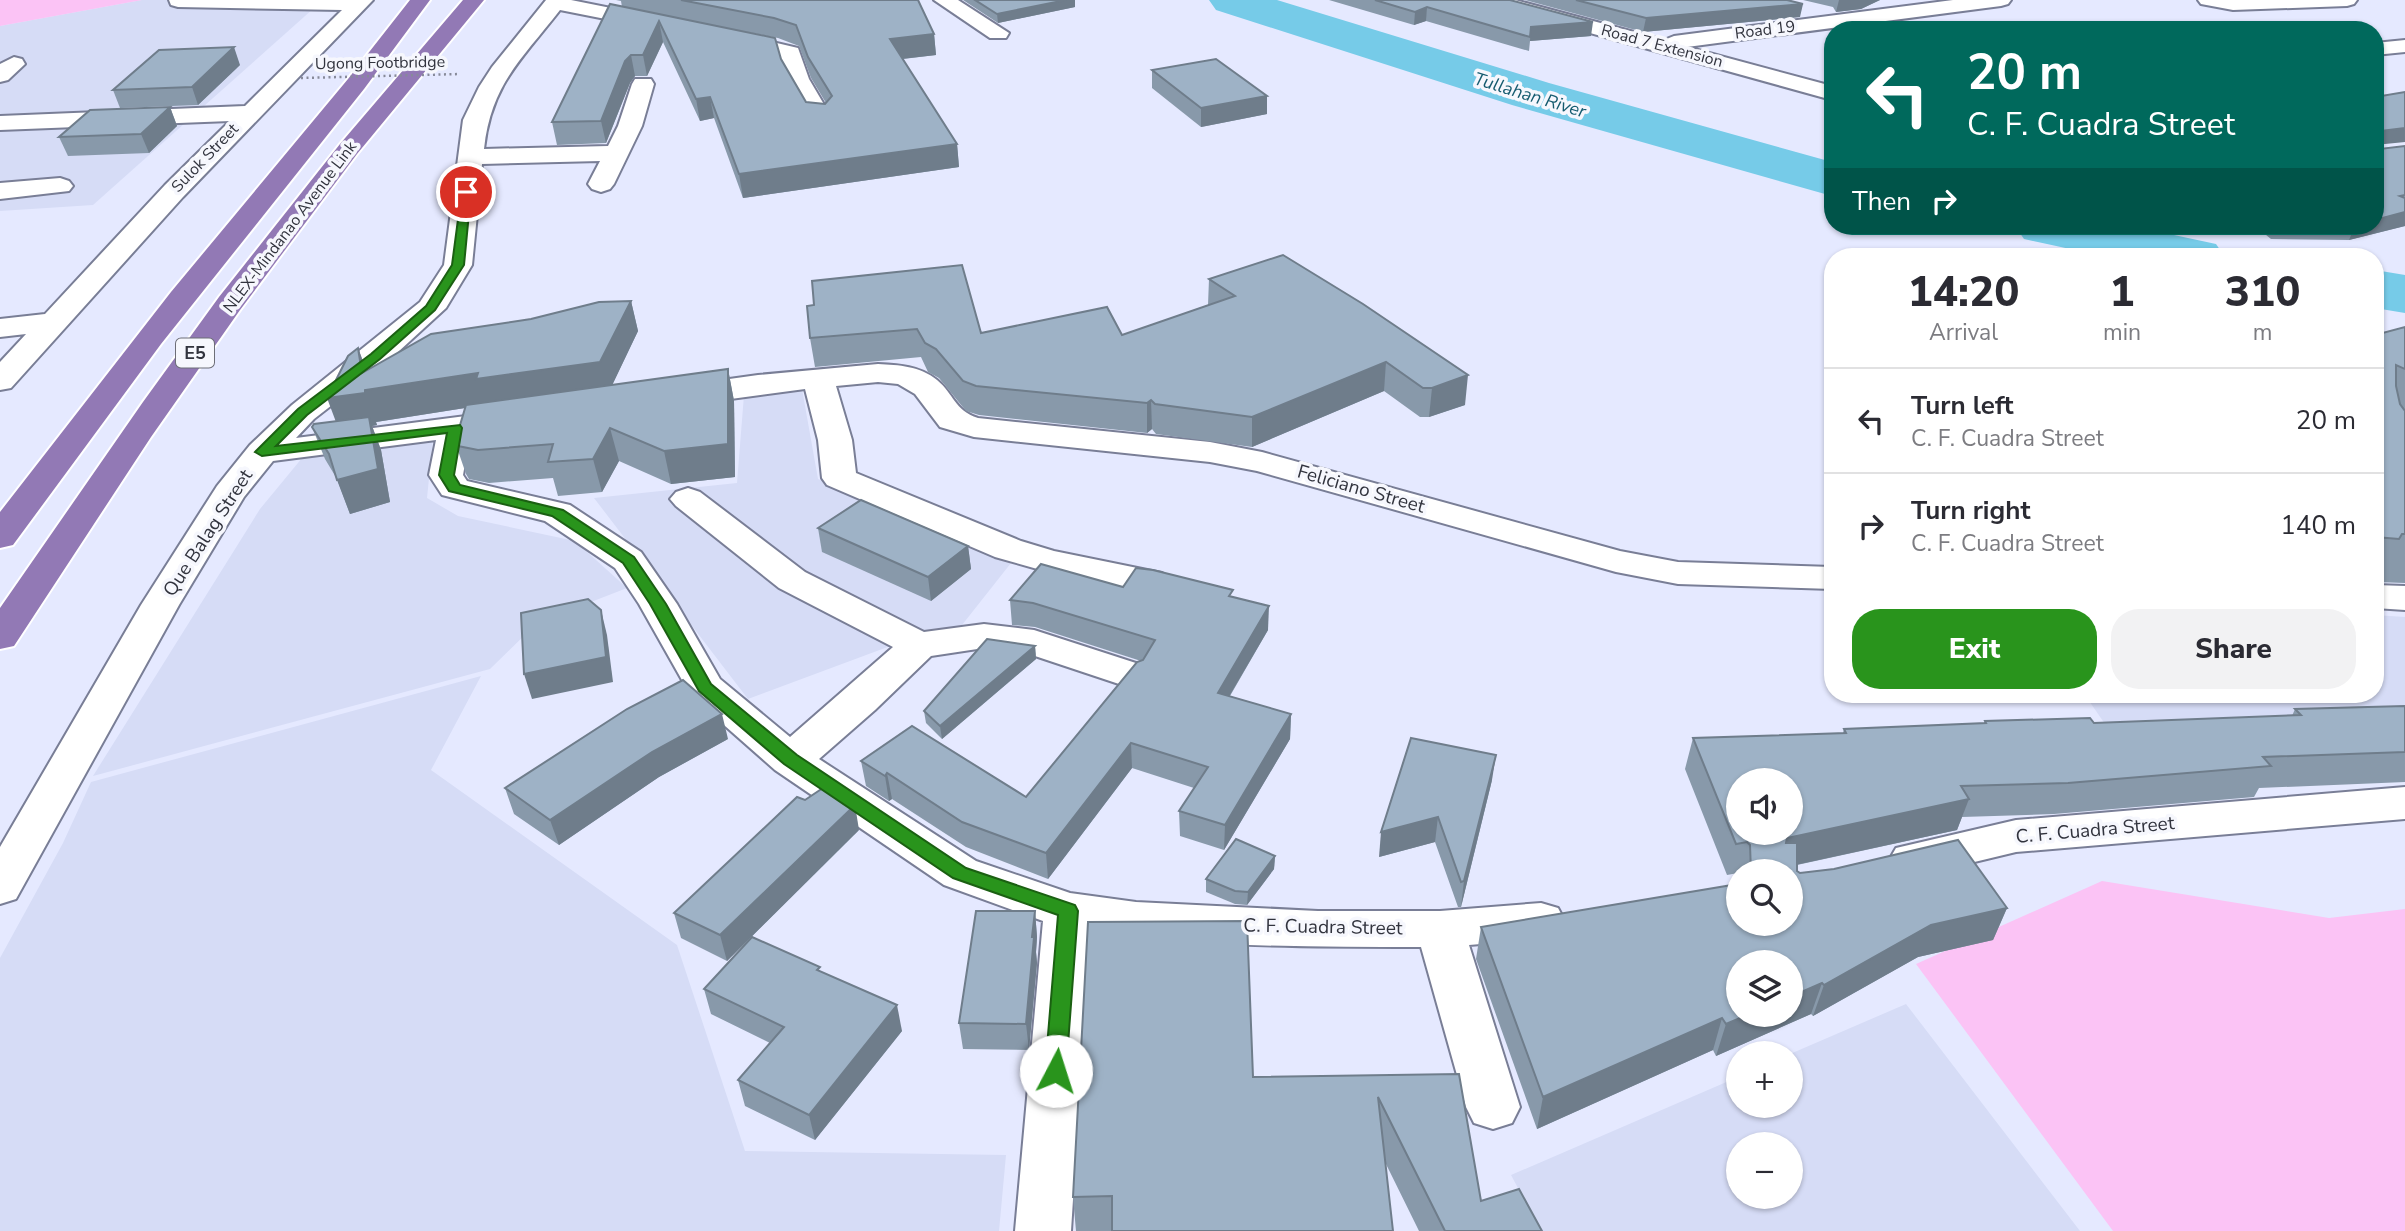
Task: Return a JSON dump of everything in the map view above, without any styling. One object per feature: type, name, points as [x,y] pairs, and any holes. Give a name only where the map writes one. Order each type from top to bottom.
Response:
[{"type":"highway","name":"NLEX-Mindanao Avenue Link","points":[[393,39],[420,0]]},
{"type":"highway","name":"NLEX-Mindanao Avenue Link","points":[[0,537],[234,232],[393,39],[431,0]]},
{"type":"highway","name":"NLEX-Mindanao Avenue Link","points":[[0,637],[155,407],[286,231],[404,80],[474,0]]},
{"type":"street","points":[[944,0],[998,33]]},
{"type":"street","name":"Road 7 Extension","points":[[1492,0],[1824,91]]},
{"type":"street","name":"Road 19","points":[[1832,21],[2001,0]]},
{"type":"street","points":[[2216,2],[2345,0]]},
{"type":"street","points":[[178,1],[361,2]]},
{"type":"street","points":[[556,1],[673,26]]},
{"type":"street","name":"Que Balag Street","points":[[0,887],[160,605],[229,493],[262,452],[303,412],[431,308],[458,265],[475,120],[485,92],[556,1]]},
{"type":"street","name":"Sulok Street","points":[[52,322],[249,113],[361,2]]},
{"type":"street","points":[[1793,6],[1847,19]]},
{"type":"street","name":"Road 19","points":[[1654,44],[1824,22]]},
{"type":"street","points":[[699,32],[778,48],[790,54],[799,79],[820,118]]},
{"type":"street","points":[[2384,48],[2405,46]]},
{"type":"street","points":[[601,184],[630,126],[643,83]]},
{"type":"street","points":[[5,127],[249,113]]},
{"type":"street","points":[[471,157],[616,153]]},
{"type":"street","points":[[0,191],[60,186]]},
{"type":"street","points":[[0,328],[52,322]]},
{"type":"street","points":[[0,381],[52,322]]},
{"type":"street","name":"Feliciano Street","points":[[818,379],[878,373],[905,375],[926,387],[952,420],[974,426],[1210,452],[1262,462],[1616,561],[1678,573],[1824,578]]},
{"type":"street","points":[[648,400],[758,384],[818,379],[835,440],[839,478],[1008,549],[1048,561],[1149,581]]},
{"type":"street","points":[[262,452],[538,416]]},
{"type":"street","name":"C. F. Cuadra Street","points":[[455,428],[446,475],[454,488],[557,513],[628,560],[658,604],[705,687],[790,760],[960,873],[1068,911],[1149,920],[1318,929],[1440,929],[1528,923],[1580,915]]},
{"type":"street","points":[[688,499],[792,579],[919,645],[984,636],[1034,642],[1128,674]]},
{"type":"street","points":[[2384,597],[2405,598]]},
{"type":"street","points":[[790,760],[861,700],[919,645]]},
{"type":"street","name":"C. F. Cuadra Street","points":[[1874,869],[2016,835],[2405,803]]},
{"type":"street","points":[[1043,1231],[1068,911]]},
{"type":"street","points":[[1440,929],[1493,1107]]},
{"type":"path","name":"Ugong Footbridge","points":[[301,78],[460,74]]},
{"type":"shaded area","points":[[0,0],[142,0],[0,26]]},
{"type":"shaded area","points":[[142,0],[323,0],[93,205],[0,211],[0,26]]},
{"type":"shaded area","points":[[802,389],[818,479],[1011,563],[962,625],[893,645],[748,699],[594,498],[737,483],[744,395]]},
{"type":"shaded area","points":[[433,439],[427,498],[458,516],[575,541],[627,588],[537,623],[490,669],[93,776],[260,509],[307,452]]},
{"type":"shaded area","points":[[2384,616],[2405,617],[2405,727],[2116,740],[2091,703],[2384,703]]},
{"type":"shaded area","points":[[481,676],[431,770],[677,945],[745,1151],[1006,1155],[999,1231],[0,1231],[0,958],[63,843],[91,782]]},
{"type":"shaded area","points":[[2102,881],[2329,918],[2405,909],[2405,1231],[2113,1231],[1916,964]]},
{"type":"shaded area","points":[[1906,1004],[2080,1231],[1541,1231],[1511,1175],[1726,1082],[1726,1118],[1803,1118],[1803,1048]]},
{"type":"building","points":[[681,0],[918,0],[934,34],[890,39],[957,144],[739,174],[710,97],[696,99],[659,21],[643,55],[631,55],[625,61],[601,121],[552,122],[610,4],[775,38],[781,59],[806,102],[825,104],[832,96],[808,57],[796,25],[774,18]]},
{"type":"building","points":[[975,0],[1066,0],[997,14]]},
{"type":"building","points":[[1375,0],[1510,0],[1593,22],[1531,27],[1530,37],[1427,7],[1415,12]]},
{"type":"building","points":[[1576,0],[1787,0],[1803,4],[1646,18]]},
{"type":"building","points":[[234,47],[192,87],[113,90],[159,50]]},
{"type":"building","points":[[1216,59],[1267,96],[1201,108],[1152,70]]},
{"type":"building","points":[[2405,92],[2405,128],[2384,131],[2384,96]]},
{"type":"building","points":[[170,107],[141,134],[59,137],[90,110]]},
{"type":"building","points":[[2405,146],[2405,195],[2400,196],[2405,198],[2405,212],[2384,218],[2384,149]]},
{"type":"building","points":[[1283,255],[1363,304],[1468,375],[1432,388],[1423,388],[1386,362],[1252,417],[1155,404],[1151,400],[1147,403],[976,386],[963,381],[936,349],[925,343],[917,329],[810,338],[807,306],[814,305],[812,281],[962,265],[981,333],[1107,307],[1122,335],[1235,296],[1209,279]]},
{"type":"building","points":[[631,301],[600,362],[476,379],[478,373],[327,398],[326,394],[330,392],[348,356],[358,348],[362,373],[431,334],[531,319],[599,302]]},
{"type":"building","points":[[2405,327],[2405,369],[2396,365],[2396,386],[2400,404],[2405,411],[2405,534],[2399,539],[2384,538],[2384,333]]},
{"type":"building","points":[[728,369],[728,444],[664,451],[610,428],[593,459],[548,462],[553,444],[478,450],[458,446],[455,442],[466,405]]},
{"type":"building","points":[[369,417],[378,469],[337,480],[329,454],[312,427],[314,424]]},
{"type":"building","points":[[861,500],[968,546],[928,577],[818,528]]},
{"type":"building","points":[[1041,564],[1123,587],[1136,568],[1153,570],[1233,590],[1229,596],[1269,606],[1218,693],[1291,714],[1225,825],[1179,811],[1208,767],[1131,743],[1046,853],[962,822],[887,773],[885,776],[861,761],[912,726],[1026,797],[1137,662],[1143,660],[1155,640],[1033,603],[1010,600]]},
{"type":"building","points":[[588,599],[601,610],[606,657],[524,674],[521,613]]},
{"type":"building","points":[[987,639],[1035,646],[940,726],[924,711]]},
{"type":"building","points":[[683,680],[722,714],[652,752],[550,820],[505,788],[627,709]]},
{"type":"building","points":[[2405,706],[2405,752],[2263,757],[2271,766],[2068,783],[1961,786],[1969,799],[1803,835],[1803,768],[1726,768],[1726,819],[1693,738],[1846,733],[1844,729],[1986,723],[1985,721],[2090,718],[2094,723],[2301,715],[2295,709]]},
{"type":"building","points":[[1411,738],[1496,755],[1464,881],[1461,882],[1438,817],[1381,832]]},
{"type":"building","points":[[826,786],[855,805],[720,935],[674,913],[797,797],[805,800]]},
{"type":"building","points":[[1236,839],[1275,856],[1248,892],[1235,891],[1206,879]]},
{"type":"building","points":[[1958,840],[2007,908],[1931,925],[1824,985],[1822,983],[1803,991],[1803,950],[1726,950],[1726,1024],[1722,1018],[1543,1097],[1481,927],[1726,886],[1726,936],[1803,936],[1803,873],[1834,869]]},
{"type":"building","points":[[1750,845],[1797,845],[1797,859],[1751,859]]},
{"type":"building","points":[[976,911],[1035,911],[1026,1024],[959,1023]]},
{"type":"building","points":[[1247,921],[1253,1077],[1459,1074],[1481,1201],[1519,1189],[1542,1231],[1445,1231],[1378,1097],[1393,1231],[1112,1231],[1112,1196],[1073,1197],[1088,922]]},
{"type":"building","points":[[752,937],[820,967],[817,970],[897,1005],[809,1115],[738,1080],[784,1027],[704,989]]},
{"type":"waterway","name":"Tullahan River","points":[[1232,0],[1531,94],[1824,177]]},
{"type":"waterway","name":"Tullahan River","points":[[2088,235],[2151,248]]},
{"type":"waterway","name":"Tullahan River","points":[[2384,290],[2405,294]]},
{"type":"route","points":[[466,192],[458,265],[431,308],[303,412],[262,452],[455,428],[446,475],[454,488],[557,513],[628,560],[658,604],[705,687],[790,760],[960,873],[1068,911],[1056,1071]]}]
